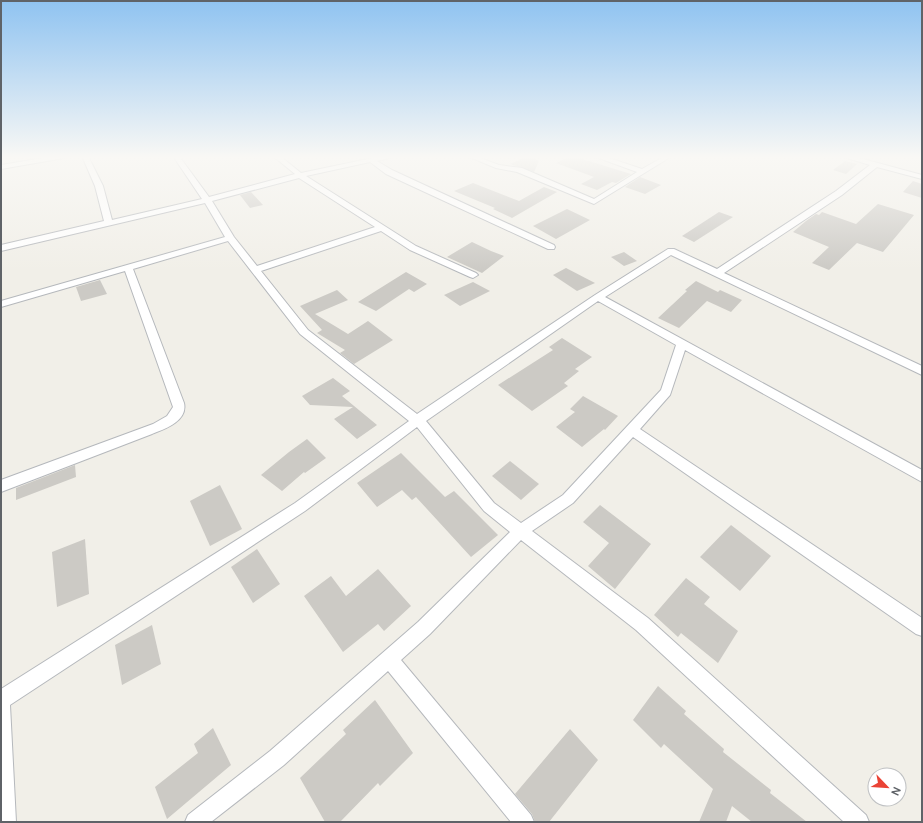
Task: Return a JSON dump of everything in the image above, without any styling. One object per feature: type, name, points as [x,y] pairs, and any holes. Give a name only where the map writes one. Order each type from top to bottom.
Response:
[{"type":"street","points":[[101,194],[109,223]]},
{"type":"street","points":[[203,194],[230,238],[304,332],[425,427],[490,507],[642,624],[859,822]]},
{"type":"street","points":[[1,248],[228,194]]},
{"type":"street","points":[[330,194],[419,251],[473,275]]},
{"type":"street","points":[[437,194],[551,247]]},
{"type":"street","points":[[576,194],[594,202],[606,194]]},
{"type":"street","points":[[718,273],[837,194]]},
{"type":"street","points":[[255,270],[381,228]]},
{"type":"street","points":[[1,304],[230,238]]},
{"type":"street","points":[[6,822],[1,699],[300,507],[417,421],[598,297],[671,251],[922,371]]},
{"type":"street","points":[[1,486],[148,431],[167,422],[175,415],[179,407],[176,397],[128,267]]},
{"type":"street","points":[[598,297],[922,476]]},
{"type":"street","points":[[195,822],[276,758],[424,628],[521,531],[568,499],[666,392],[682,343]]},
{"type":"street","points":[[632,429],[922,628]]},
{"type":"street","points":[[389,659],[524,822]]},
{"type":"building","points":[[253,194],[263,205],[250,208],[240,195]]},
{"type":"building","points":[[462,194],[502,194],[519,201],[531,194],[553,194],[512,218],[493,209],[495,208]]},
{"type":"building","points":[[911,194],[922,194],[922,198]]},
{"type":"building","points":[[878,204],[914,215],[883,252],[857,243],[829,270],[812,263],[829,247],[793,232],[816,214],[819,215],[822,212],[856,224]]},
{"type":"building","points":[[567,209],[590,220],[556,239],[533,226]]},
{"type":"building","points":[[719,212],[733,217],[694,242],[682,236]]},
{"type":"building","points":[[472,242],[504,256],[482,273],[447,257]]},
{"type":"building","points":[[624,252],[637,261],[624,266],[611,257]]},
{"type":"building","points":[[566,268],[595,283],[577,291],[553,275]]},
{"type":"building","points":[[406,272],[427,284],[414,292],[409,289],[376,311],[358,302]]},
{"type":"building","points":[[100,280],[107,294],[81,301],[76,287]]},
{"type":"building","points":[[696,281],[718,292],[720,290],[742,300],[731,312],[707,301],[679,328],[658,318],[687,291],[685,290]]},
{"type":"building","points":[[473,282],[490,291],[460,306],[444,295]]},
{"type":"building","points":[[337,290],[348,300],[315,314],[348,334],[368,321],[393,340],[354,364],[340,353],[345,350],[317,333],[322,330],[300,306]]},
{"type":"building","points":[[562,338],[592,357],[575,369],[579,371],[564,383],[568,386],[532,411],[498,385],[553,350],[549,347]]},
{"type":"building","points":[[333,378],[350,391],[342,396],[377,425],[357,439],[334,419],[353,407],[310,405],[302,396]]},
{"type":"building","points":[[583,396],[618,416],[605,430],[604,429],[582,447],[556,427],[575,412],[570,409]]},
{"type":"building","points":[[307,439],[326,458],[305,473],[304,472],[282,491],[261,475],[289,452]]},
{"type":"building","points":[[401,453],[445,497],[454,491],[498,535],[471,557],[416,497],[412,500],[402,490],[377,507],[357,483]]},
{"type":"building","points":[[510,461],[539,484],[521,500],[492,476]]},
{"type":"building","points":[[75,465],[76,477],[16,500],[16,488]]},
{"type":"building","points":[[220,485],[242,529],[210,546],[190,501]]},
{"type":"building","points":[[600,505],[651,544],[615,589],[588,566],[609,543],[583,522]]},
{"type":"building","points":[[731,525],[771,556],[740,591],[700,557]]},
{"type":"building","points":[[85,539],[89,594],[57,607],[52,552]]},
{"type":"building","points":[[257,549],[280,584],[253,603],[231,567]]},
{"type":"building","points":[[378,569],[411,606],[384,631],[378,624],[343,652],[304,596],[331,576],[346,596]]},
{"type":"building","points":[[686,578],[710,597],[704,604],[738,631],[718,663],[681,633],[678,637],[654,615]]},
{"type":"building","points":[[152,625],[161,664],[122,685],[115,645]]},
{"type":"building","points":[[658,686],[686,711],[684,714],[724,749],[723,752],[771,790],[770,793],[807,822],[752,822],[732,806],[726,822],[699,822],[713,789],[664,744],[661,748],[633,720]]},
{"type":"building","points":[[375,700],[413,753],[380,786],[378,783],[340,822],[325,822],[300,778],[346,734],[343,730]]},
{"type":"building","points":[[213,728],[231,765],[167,819],[155,787],[198,753],[194,744]]},
{"type":"building","points":[[570,729],[598,760],[549,822],[535,822],[532,814],[515,794]]}]
